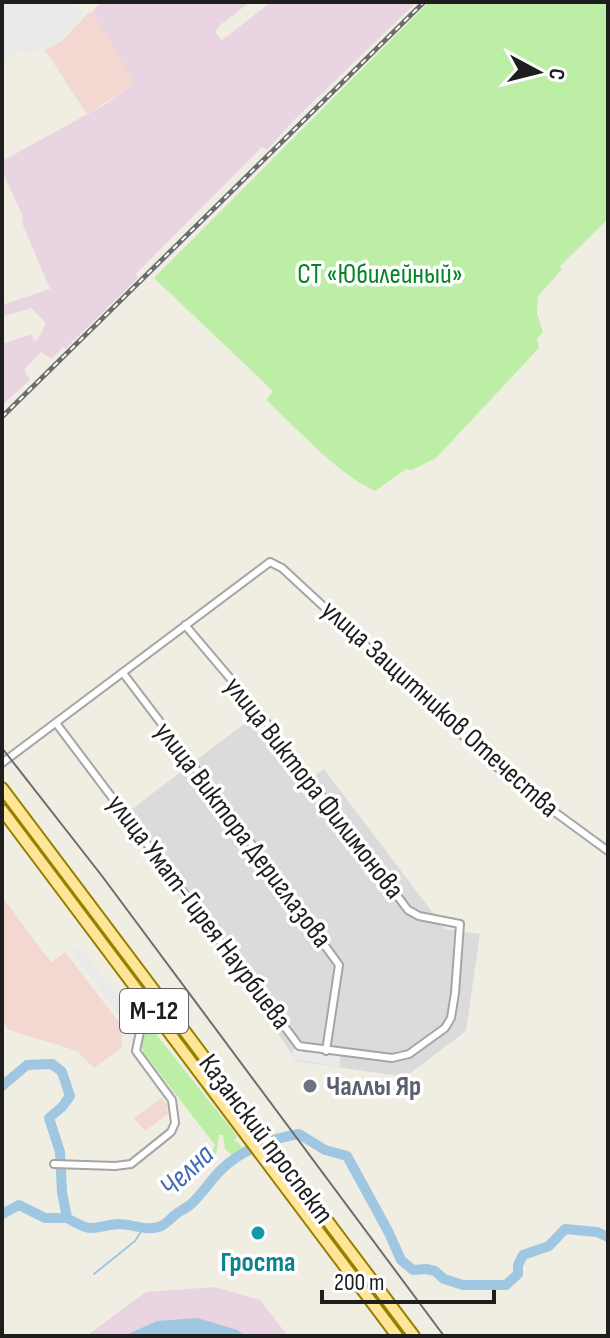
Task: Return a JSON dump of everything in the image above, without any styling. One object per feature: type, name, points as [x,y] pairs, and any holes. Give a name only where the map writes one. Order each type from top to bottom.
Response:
[{"type":"main road","name":"Казанский проспект","points":[[2,788],[414,1336]]},
{"type":"main road","name":"Казанский проспект","points":[[2,810],[397,1336]]},
{"type":"main road","points":[[216,1093],[228,1098],[226,1086]]},
{"type":"street","name":"улица Защитников Отечества","points":[[185,625],[266,563],[274,562],[511,780],[605,849]]},
{"type":"street","points":[[2,763],[185,625]]},
{"type":"street","name":"улица Виктора Филимонова","points":[[185,625],[257,710],[408,910],[419,916],[460,924]]},
{"type":"street","name":"улица Виктора Дериглазова","points":[[123,673],[339,965],[326,1051]]},
{"type":"street","name":"улица Умат-Гирея Наурбиева","points":[[56,723],[299,1046],[392,1058],[409,1054],[445,1028],[451,1018],[455,993],[460,924]]},
{"type":"street","points":[[54,1164],[131,1164],[171,1132],[175,1123],[172,1100],[136,1051],[146,1002]]},
{"type":"shaded area","points":[[2,2],[66,2],[85,13],[61,39],[25,55],[20,51],[2,61]]},
{"type":"shaded area","points":[[101,2],[250,2],[219,26],[215,32],[222,40],[271,2],[417,2],[295,119],[267,150],[262,147],[136,274],[138,278],[65,349],[63,347],[52,359],[41,352],[24,370],[30,380],[2,405],[2,344],[32,334],[34,341],[46,323],[31,308],[4,316],[2,305],[50,289],[2,171],[2,161],[106,104],[135,83],[92,12]]},
{"type":"shaded area","points":[[92,12],[136,83],[87,114],[45,50],[62,41]]},
{"type":"shaded area","points":[[252,718],[303,785],[324,769],[445,929],[480,934],[466,1031],[405,1077],[296,1061],[257,1001],[191,913],[124,815]]},
{"type":"shaded area","points":[[2,896],[45,955],[52,962],[65,952],[122,1026],[122,1047],[94,1068],[77,1051],[9,1030],[2,1022]]},
{"type":"shaded area","points":[[80,946],[132,1014],[123,1020],[72,952]]},
{"type":"shaded area","points":[[293,1049],[341,1056],[339,1067],[291,1059]]},
{"type":"shaded area","points":[[161,1098],[167,1104],[168,1114],[145,1131],[134,1118]]},
{"type":"shaded area","points":[[215,1287],[260,1300],[288,1336],[86,1336],[146,1292]]},
{"type":"green space","name":"СТ «Юбилейный»","points":[[429,2],[608,2],[608,219],[560,266],[562,269],[538,296],[537,313],[543,332],[537,339],[539,348],[436,458],[412,470],[406,469],[375,491],[332,462],[266,400],[273,391],[154,278]]},
{"type":"green space","points":[[2,796],[228,1097],[2,801]]},
{"type":"green space","points":[[147,1023],[237,1136],[234,1141],[244,1151],[234,1157],[225,1149],[223,1135],[219,1135],[214,1159],[204,1172],[215,1145],[144,1053],[140,1040]]},
{"type":"green space","points":[[277,1163],[407,1336],[275,1165]]},
{"type":"water","points":[[197,1318],[238,1330],[244,1336],[124,1336],[157,1321]]},
{"type":"waterway","name":"Челна","points":[[2,1086],[27,1065],[52,1064],[62,1072],[70,1096],[49,1118],[60,1152],[67,1218],[89,1228],[119,1224],[146,1228],[161,1226],[190,1205],[238,1156],[279,1138],[299,1134],[325,1150],[347,1156],[401,1260],[413,1270],[435,1271],[444,1279],[463,1285],[506,1285],[518,1274],[523,1255],[549,1246],[565,1229],[597,1232],[608,1237]]},
{"type":"waterway","points":[[2,1214],[19,1205],[45,1218],[67,1218]]},
{"type":"waterway","points":[[94,1274],[135,1241],[144,1227]]},
{"type":"tram line","points":[[2,748],[102,876],[444,1336]]},
{"type":"railway","points":[[2,417],[424,2]]},
{"type":"place","name":"Чаллы Яр","points":[[310,1086]]},
{"type":"place","name":"Гроста","points":[[258,1233]]}]
